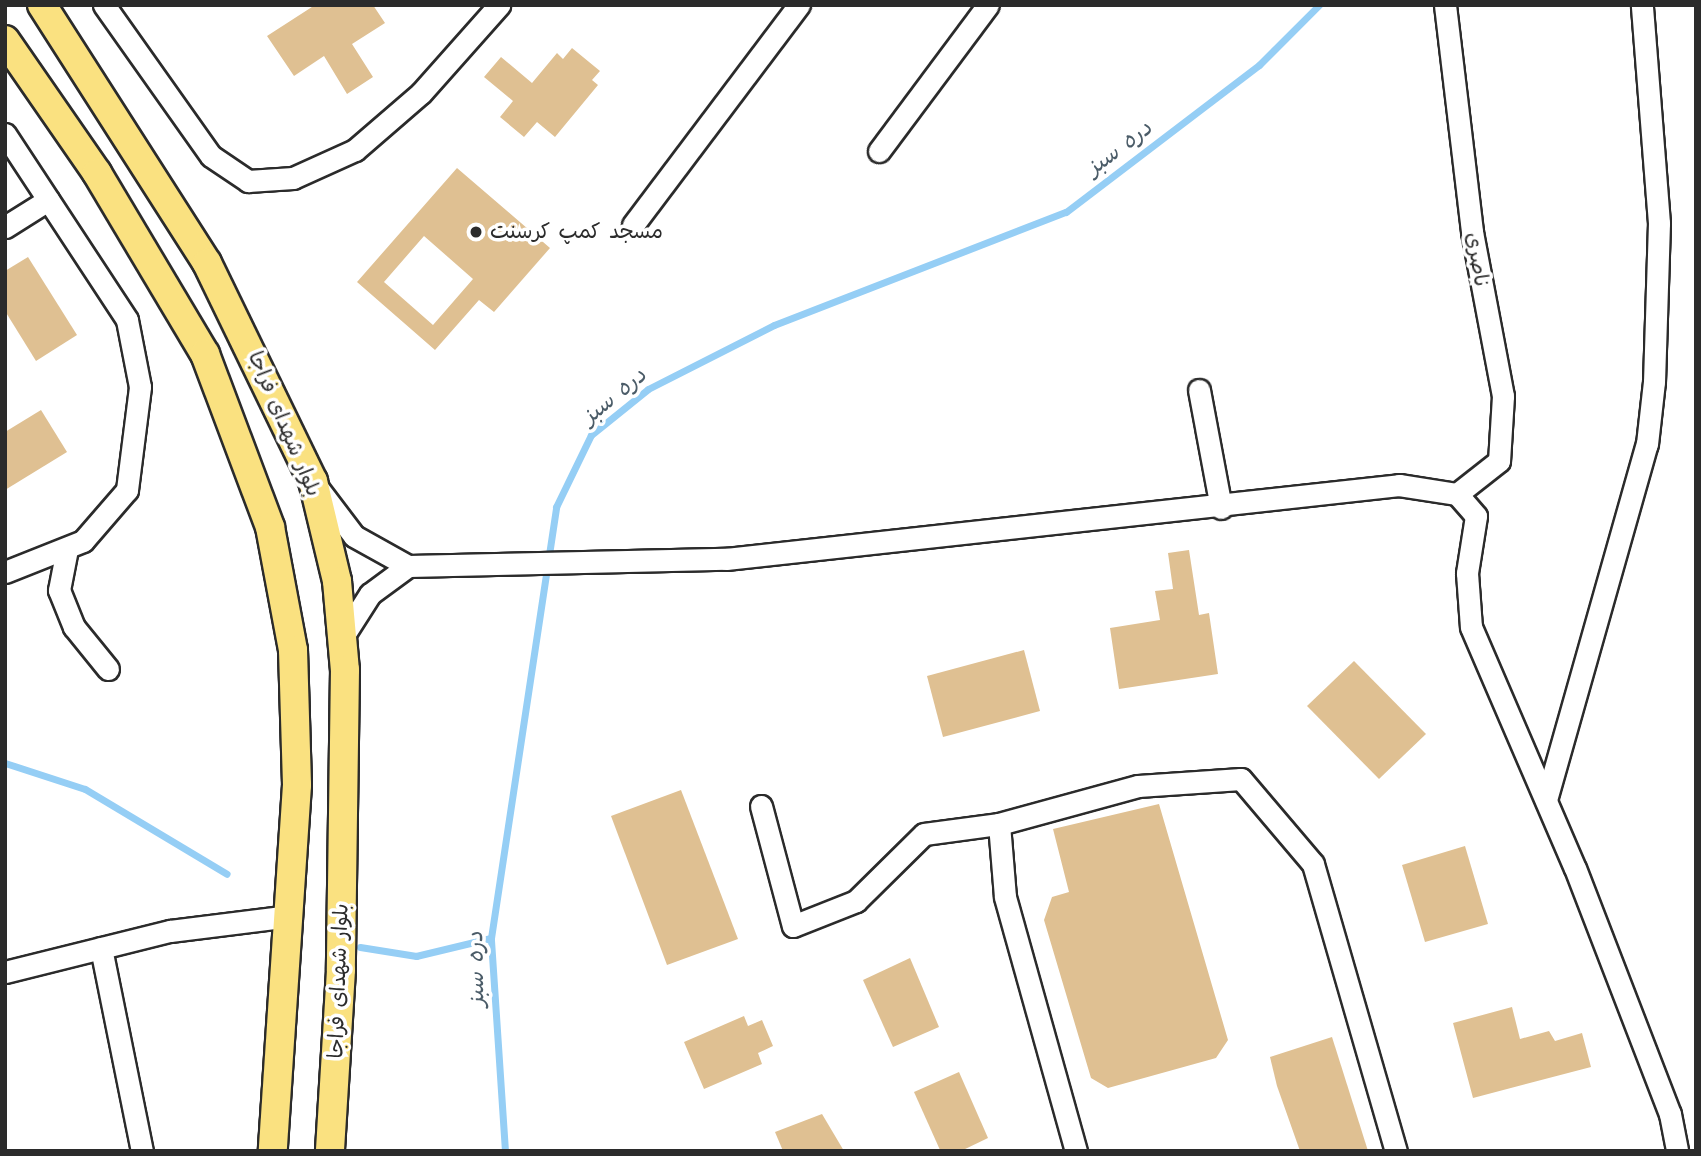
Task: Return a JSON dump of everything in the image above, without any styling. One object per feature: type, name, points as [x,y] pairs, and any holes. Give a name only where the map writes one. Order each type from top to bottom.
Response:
[{"type":"main road","name":"بلوار شهدای فراجا","points":[[42,5],[207,264],[313,481],[337,581],[342,638],[341,956],[330,1151]]},
{"type":"main road","name":"بلوار شهدای فراجا","points":[[5,40],[97,173],[205,354],[241,435],[270,527],[293,650],[297,785],[273,1151]]},
{"type":"street","points":[[104,5],[211,156],[248,181],[293,178],[355,150],[421,93],[499,5]]},
{"type":"street","points":[[633,225],[799,5]]},
{"type":"street","points":[[879,151],[988,5]]},
{"type":"street","name":"ناصری","points":[[1445,5],[1472,232],[1503,396],[1499,461],[1457,494]]},
{"type":"street","points":[[1546,800],[1647,444],[1653,394],[1658,223],[1642,5]]},
{"type":"street","points":[[5,134],[127,320],[140,387],[127,490],[83,541],[5,572]]},
{"type":"street","points":[[5,227],[48,200]]},
{"type":"street","points":[[1199,390],[1221,508]]},
{"type":"street","points":[[313,481],[354,536],[408,566],[466,567],[726,559],[1221,508],[1399,485],[1457,494],[1476,516],[1466,573],[1471,627],[1546,800],[1670,1114],[1677,1151]]},
{"type":"street","points":[[67,548],[59,590],[74,627],[108,669]]},
{"type":"street","points":[[342,638],[370,594],[408,566]]},
{"type":"street","points":[[761,806],[793,926],[856,901],[924,834],[999,824],[1138,786],[1241,779],[1313,864],[1396,1151]]},
{"type":"street","points":[[999,824],[1005,897],[1076,1151]]},
{"type":"street","points":[[5,972],[170,931],[290,916]]},
{"type":"street","points":[[101,948],[142,1151]]},
{"type":"building","points":[[315,5],[373,5],[385,23],[352,44],[373,77],[347,94],[324,56],[294,76],[267,36]]},
{"type":"building","points":[[572,48],[600,71],[592,80],[598,85],[555,137],[537,122],[524,137],[500,117],[513,101],[484,77],[501,57],[532,83],[557,53],[563,59]]},
{"type":"building","points":[[457,168],[550,248],[494,312],[479,300],[435,350],[357,282]],"holes":[[[424,236],[473,279],[433,325],[384,282]]]},
{"type":"building","points":[[28,257],[77,335],[36,361],[5,311],[5,271]]},
{"type":"building","points":[[41,410],[67,452],[5,490],[5,432]]},
{"type":"building","points":[[1189,550],[1199,615],[1209,613],[1218,674],[1119,689],[1110,628],[1160,620],[1155,591],[1173,589],[1168,553]]},
{"type":"building","points":[[1024,650],[1040,711],[943,737],[927,676]]},
{"type":"building","points":[[1354,661],[1426,734],[1379,779],[1307,706]]},
{"type":"building","points":[[681,790],[738,939],[667,965],[611,816]]},
{"type":"building","points":[[1159,804],[1228,1040],[1216,1058],[1108,1088],[1091,1078],[1044,920],[1052,897],[1069,892],[1053,829]]},
{"type":"building","points":[[1465,846],[1488,924],[1425,942],[1402,865]]},
{"type":"building","points":[[910,958],[939,1027],[893,1047],[863,980]]},
{"type":"building","points":[[1512,1007],[1520,1039],[1549,1031],[1555,1041],[1582,1033],[1591,1067],[1473,1098],[1453,1023]]},
{"type":"building","points":[[744,1016],[748,1026],[762,1020],[773,1046],[758,1053],[762,1064],[704,1089],[684,1042]]},
{"type":"building","points":[[1332,1037],[1368,1151],[1300,1151],[1277,1086],[1270,1057]]},
{"type":"building","points":[[959,1072],[988,1138],[961,1151],[940,1150],[914,1092]]},
{"type":"building","points":[[822,1114],[844,1151],[783,1151],[775,1132]]},
{"type":"waterway","name":"دره سبز","points":[[505,1151],[491,938],[556,507],[591,435],[648,389],[774,325],[1066,212],[1259,65],[1319,5]]},
{"type":"waterway","points":[[5,763],[85,789],[227,874]]},
{"type":"waterway","points":[[360,947],[416,956],[491,938]]},
{"type":"place","name":"مسجد کمپ کرسنت","points":[[476,232]]}]
